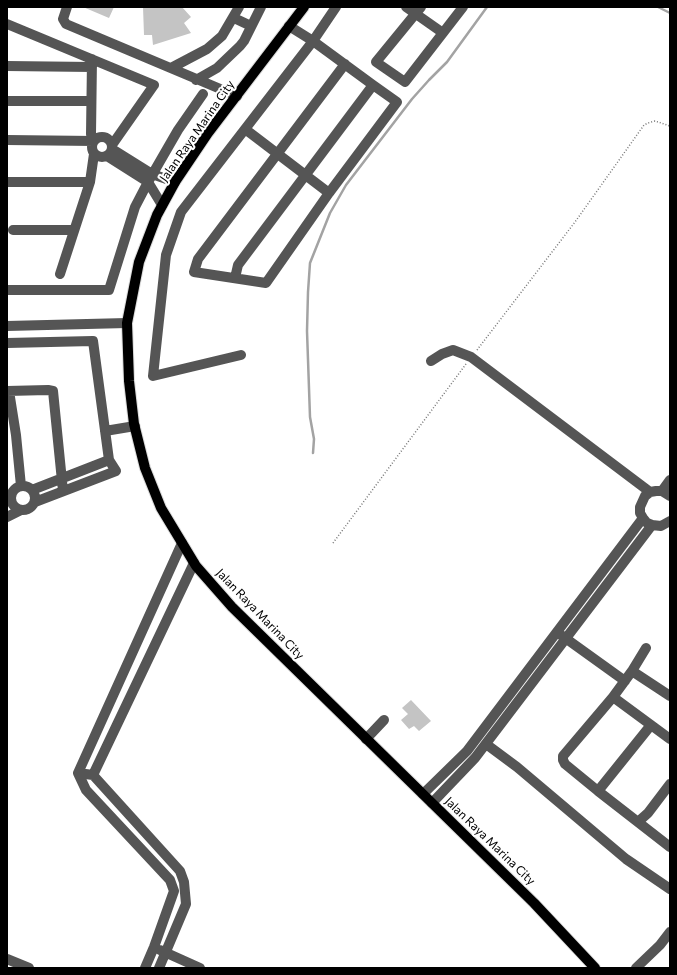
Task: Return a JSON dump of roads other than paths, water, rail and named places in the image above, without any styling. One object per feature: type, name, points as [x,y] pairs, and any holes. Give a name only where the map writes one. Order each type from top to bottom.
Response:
[{"type":"main road","name":"Jalan Raya Marina City","points":[[304,7],[208,134],[175,182],[157,215],[139,262],[127,324],[129,381],[135,426],[145,468],[161,508],[194,563],[232,607],[534,903],[594,968]]},
{"type":"street","points":[[67,7],[63,19],[66,24],[237,96]]},
{"type":"street","points":[[171,68],[207,49],[222,36],[234,18],[239,7]]},
{"type":"street","points":[[196,80],[217,68],[240,46],[261,7]]},
{"type":"street","points":[[241,355],[153,376],[166,255],[181,212],[313,41],[336,7]]},
{"type":"street","points":[[406,7],[418,10],[443,33]]},
{"type":"street","points":[[418,10],[376,62],[405,82],[463,7]]},
{"type":"street","points":[[234,18],[252,26]]},
{"type":"street","points":[[9,26],[92,63],[154,85],[111,150],[103,158],[94,154]]},
{"type":"street","points":[[289,26],[313,41],[398,102],[329,193],[266,283],[194,272],[198,259],[345,64]]},
{"type":"street","points":[[7,66],[92,63]]},
{"type":"street","points":[[60,274],[90,182],[94,154],[92,145],[94,141],[91,134],[92,63]]},
{"type":"street","points":[[235,278],[238,265],[373,85]]},
{"type":"street","points":[[7,290],[109,290],[135,207],[178,130],[203,94]]},
{"type":"street","points":[[7,101],[92,101]]},
{"type":"street","points":[[245,129],[329,193]]},
{"type":"street","points":[[7,140],[94,141],[102,137],[106,138],[111,150],[150,178],[175,182]]},
{"type":"street","points":[[150,178],[162,205]]},
{"type":"street","points":[[7,182],[90,182]]},
{"type":"street","points":[[13,230],[74,230]]},
{"type":"street","points":[[7,517],[30,508],[35,502],[63,490],[116,471],[109,460],[92,324]]},
{"type":"street","points":[[7,326],[127,324]]},
{"type":"street","points":[[7,343],[93,340]]},
{"type":"street","points":[[431,362],[442,354],[453,350],[471,358],[650,492]]},
{"type":"street","points":[[22,510],[18,509],[12,504],[11,496],[14,488],[12,435],[8,391],[52,391],[63,490]]},
{"type":"street","points":[[105,431],[135,426]]},
{"type":"street","points":[[32,490],[109,460]]},
{"type":"street","points":[[670,480],[666,494],[656,491],[650,492],[641,501],[640,507],[640,513],[646,523],[661,526],[670,521]]},
{"type":"street","points":[[14,488],[25,486],[32,490],[34,493],[35,502]]},
{"type":"street","points":[[423,794],[466,751],[643,518]]},
{"type":"street","points":[[432,803],[475,758],[652,525]]},
{"type":"street","points":[[145,968],[174,891],[170,880],[86,790],[78,773],[182,543]]},
{"type":"street","points":[[94,776],[194,563]]},
{"type":"street","points":[[556,632],[625,681]]},
{"type":"street","points":[[646,648],[632,671],[613,697],[563,756],[565,764],[670,847]]},
{"type":"street","points":[[632,671],[670,696]]},
{"type":"street","points":[[613,697],[670,739]]},
{"type":"street","points":[[108,708],[122,716]]},
{"type":"street","points":[[366,739],[384,720]]},
{"type":"street","points":[[598,791],[651,725]]},
{"type":"street","points":[[486,744],[517,767],[626,859],[670,889]]},
{"type":"street","points":[[78,773],[94,776],[180,871],[184,882],[186,904],[159,968]]},
{"type":"street","points":[[639,821],[648,814],[670,784]]},
{"type":"street","points":[[636,968],[660,945],[670,932]]},
{"type":"street","points":[[154,947],[200,968]]},
{"type":"street","points":[[7,959],[29,968]]},
{"type":"waterway","points":[[313,453],[314,439],[310,417],[307,331],[310,263],[330,213],[346,185],[412,99],[447,62],[487,7]]},
{"type":"waterway","points":[[658,7],[670,13]]}]
